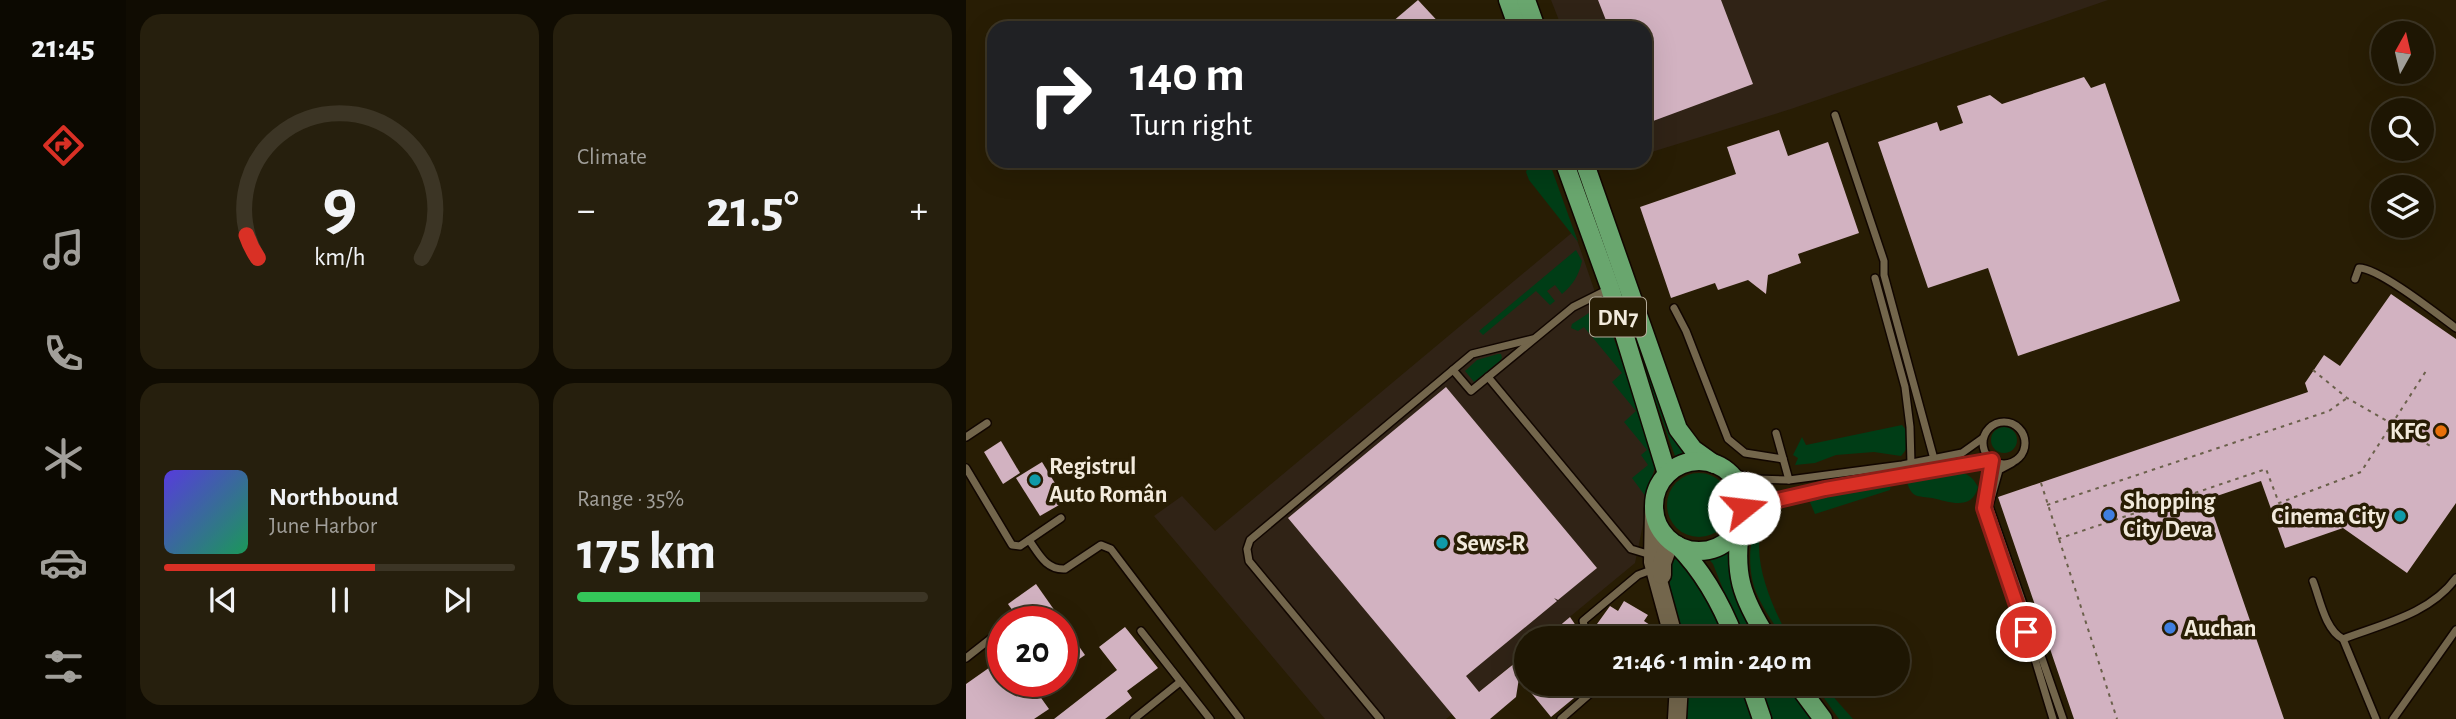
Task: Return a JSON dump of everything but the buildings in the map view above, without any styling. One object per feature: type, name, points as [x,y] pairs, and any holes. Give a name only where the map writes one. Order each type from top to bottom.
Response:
[{"type":"main road","points":[[1508,0],[1516,21]]},
{"type":"main road","points":[[1526,0],[1534,21]]},
{"type":"main road","name":"DN7","points":[[1566,168],[1609,288],[1667,474]]},
{"type":"main road","name":"DN7","points":[[1586,168],[1678,429],[1693,449],[1736,481],[1742,494],[1737,557],[1741,586],[1761,626]]},
{"type":"main road","points":[[1671,626],[1654,562],[1654,509],[1659,484],[1667,474],[1688,463],[1701,461],[1720,467]]},
{"type":"main road","points":[[1654,509],[1657,523],[1703,574],[1730,626]]},
{"type":"main road","points":[[1673,543],[1689,550],[1714,548],[1735,533],[1742,515]]},
{"type":"main road","points":[[1665,603],[1662,563],[1673,543]]},
{"type":"main road","points":[[1677,719],[1678,696]]},
{"type":"main road","points":[[1754,696],[1762,719]]},
{"type":"main road","points":[[1806,696],[1823,719]]},
{"type":"lane","points":[[1835,115],[1884,261],[1884,275],[1934,459]]},
{"type":"lane","points":[[2355,279],[2359,268],[2369,270],[2456,328]]},
{"type":"lane","points":[[1875,278],[1905,387],[1910,419],[1910,464]]},
{"type":"lane","points":[[1453,370],[1471,391],[1573,307],[1609,288]]},
{"type":"lane","points":[[1674,308],[1686,331],[1728,439],[1745,453],[1783,459]]},
{"type":"lane","points":[[1380,719],[1250,561],[1248,544],[1252,536],[1472,354],[1533,339]]},
{"type":"lane","points":[[1488,377],[1630,548],[1654,562],[1583,621],[1584,626]]},
{"type":"lane","points":[[1720,467],[1744,477],[1789,481],[1910,464],[1962,453],[1983,438],[1987,429],[1997,422],[2009,422],[2020,428],[2025,445],[2021,456],[1999,470],[1989,506],[2063,719]]},
{"type":"lane","points":[[966,437],[987,423]]},
{"type":"lane","points":[[1776,433],[1789,481]]},
{"type":"lane","points":[[1983,438],[1985,453],[1992,460]]},
{"type":"lane","points":[[1992,460],[1984,508],[2053,719]]},
{"type":"lane","points":[[1742,515],[1806,493],[1992,460],[2012,463]]},
{"type":"lane","points":[[966,468],[1012,545],[1020,546],[1061,518]]},
{"type":"lane","points":[[1029,540],[1048,565],[1060,569],[1065,569],[1101,545],[1111,549],[1240,719]]},
{"type":"lane","points":[[2343,639],[2422,609],[2456,578]]},
{"type":"lane","points":[[2313,581],[2330,627],[2335,635],[2343,639],[2376,719]]},
{"type":"lane","points":[[2393,719],[2456,630]]},
{"type":"lane","points":[[1141,631],[1210,719]]},
{"type":"lane","points":[[966,658],[987,642]]},
{"type":"lane","points":[[1134,719],[1180,682]]},
{"type":"lane","points":[[1561,719],[1587,696]]},
{"type":"path","points":[[2313,370],[2347,398],[2432,447]]},
{"type":"path","points":[[2058,539],[2266,469],[2278,503],[2361,472],[2426,371]]},
{"type":"path","points":[[2047,505],[2329,411],[2347,398]]},
{"type":"path","points":[[2040,483],[2117,719]]},
{"type":"shaded area","points":[[1551,0],[2108,0],[1791,109],[1652,152],[1652,21],[1559,21]]},
{"type":"shaded area","points":[[1574,231],[1655,467],[1635,563],[1559,626],[1514,626],[1514,663],[1446,719],[1325,719],[1154,516],[1182,496],[1215,531]]},
{"type":"green space","points":[[1527,168],[1551,168],[1578,242],[1529,180]]},
{"type":"green space","points":[[1574,168],[1581,168],[1685,459],[1677,462]]},
{"type":"green space","points":[[1576,250],[1582,261],[1572,283],[1562,294],[1555,285],[1547,291],[1555,301],[1550,305],[1536,291],[1483,335],[1479,331]]},
{"type":"green space","points":[[1589,313],[1607,319],[1655,455],[1655,467],[1646,497],[1632,478],[1648,465],[1641,455],[1647,450],[1624,422],[1636,411],[1612,382],[1622,373],[1584,327],[1578,331],[1571,328],[1572,324]]},
{"type":"green space","points":[[1501,354],[1500,361],[1474,382],[1465,371],[1477,360]]},
{"type":"green space","points":[[1902,425],[1909,440],[1901,456],[1874,452],[1836,455],[1815,463],[1795,465],[1798,458],[1793,455],[1802,437],[1806,445]]},
{"type":"green space","points":[[2004,427],[2013,431],[2017,440],[2013,449],[2004,453],[1995,449],[1991,440],[1995,431]]},
{"type":"green space","points":[[1952,472],[1968,475],[1978,487],[1975,495],[1966,502],[1953,503],[1917,496],[1911,491],[1907,481]]},
{"type":"green space","points":[[1699,473],[1722,482],[1731,505],[1722,528],[1699,537],[1676,528],[1667,505],[1676,482]]},
{"type":"green space","points":[[1891,484],[1890,490],[1815,514],[1809,500],[1784,505],[1768,517],[1760,534],[1759,554],[1763,577],[1783,626],[1775,626],[1756,592],[1751,572],[1752,538],[1760,518],[1775,506],[1846,490]]},
{"type":"green space","points":[[1734,549],[1758,626],[1738,626],[1713,564],[1707,557],[1722,555]]},
{"type":"green space","points":[[1679,557],[1685,559],[1722,626],[1679,626],[1672,600],[1672,561]]},
{"type":"green space","points":[[1688,696],[1749,696],[1757,719],[1686,719]]},
{"type":"green space","points":[[1764,696],[1800,696],[1811,714],[1811,719],[1773,719]]},
{"type":"green space","points":[[1823,696],[1833,696],[1853,719],[1839,719]]},
{"type":"place","name":"KFC","points":[[2441,431]]},
{"type":"place","name":"Registrul Auto Român","points":[[1035,480]]},
{"type":"place","name":"Shopping City Deva","points":[[2109,515]]},
{"type":"place","name":"Cinema City","points":[[2400,516]]},
{"type":"place","name":"Sews-R","points":[[1442,543]]},
{"type":"place","name":"Auchan","points":[[2170,628]]},
{"type":"route","points":[[1744,508],[1777,498],[1992,460],[1984,508],[2026,632]]}]
